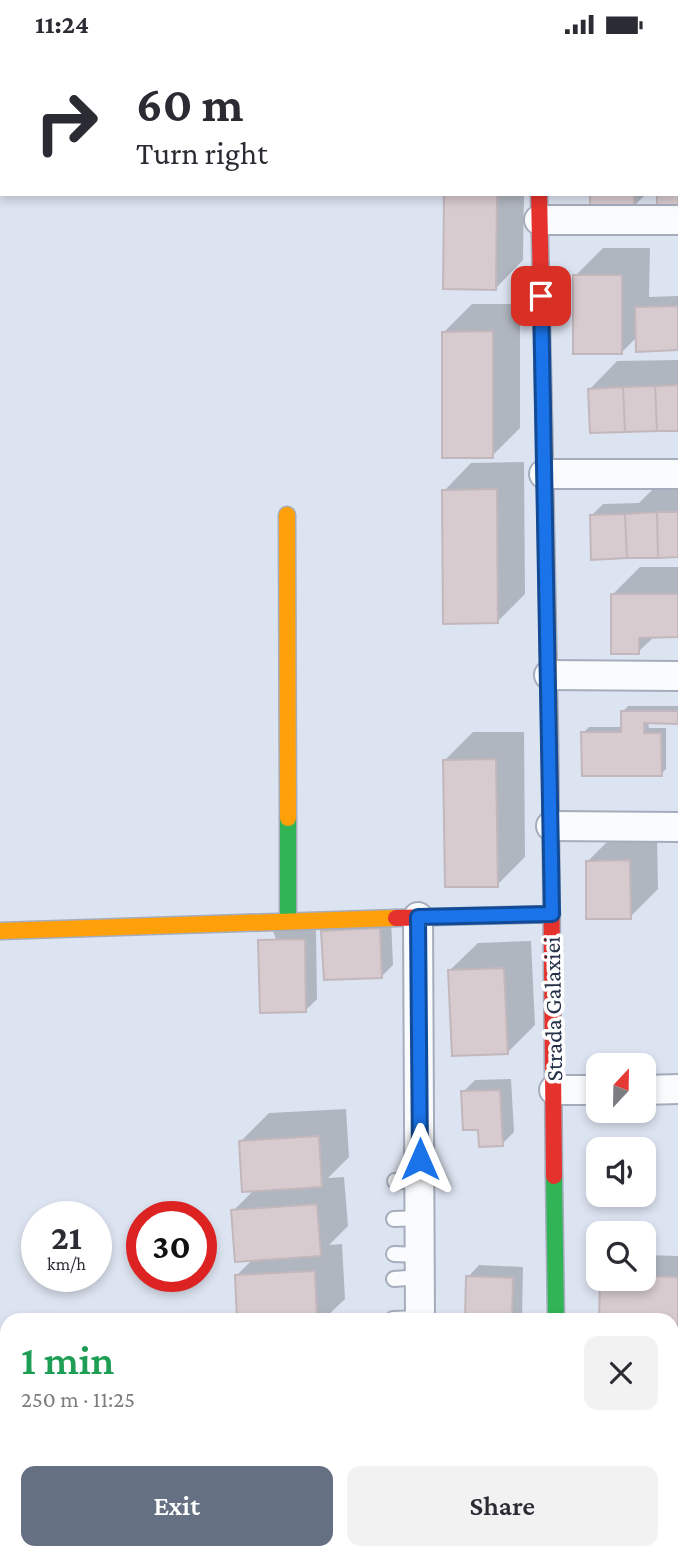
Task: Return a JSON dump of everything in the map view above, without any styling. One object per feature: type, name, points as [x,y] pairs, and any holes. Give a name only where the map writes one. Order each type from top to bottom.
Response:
[{"type":"street","points":[[539,207],[678,220]]},
{"type":"street","name":"Strada Galaxiei","points":[[539,207],[549,675],[556,1313]]},
{"type":"street","points":[[544,474],[678,474]]},
{"type":"street","points":[[287,515],[288,920]]},
{"type":"street","points":[[549,675],[678,676]]},
{"type":"street","points":[[551,826],[678,827]]},
{"type":"street","points":[[0,931],[288,920],[552,914]]},
{"type":"street","points":[[411,1313],[407,1266],[407,1180],[418,917]]},
{"type":"street","points":[[656,1090],[678,1089]]},
{"type":"street","points":[[554,1090],[586,1090]]},
{"type":"building","points":[[444,196],[497,196],[496,290],[443,289]]},
{"type":"building","points":[[590,196],[634,196],[634,209],[590,209]]},
{"type":"building","points":[[657,196],[678,196],[678,207],[657,207]]},
{"type":"building","points":[[573,275],[622,275],[622,354],[573,354]]},
{"type":"building","points":[[678,306],[678,350],[636,352],[635,307]]},
{"type":"building","points":[[493,331],[493,458],[442,458],[442,332]]},
{"type":"building","points":[[678,385],[678,431],[657,431],[655,386]]},
{"type":"building","points":[[655,386],[657,431],[625,432],[623,387]]},
{"type":"building","points":[[623,387],[625,432],[590,433],[588,389]]},
{"type":"building","points":[[497,489],[498,623],[443,624],[442,490]]},
{"type":"building","points":[[657,512],[678,512],[678,557],[658,558]]},
{"type":"building","points":[[657,512],[658,558],[627,558],[625,514]]},
{"type":"building","points":[[625,514],[627,558],[591,560],[590,515]]},
{"type":"building","points":[[611,594],[678,594],[678,637],[639,638],[639,654],[611,654]]},
{"type":"building","points":[[621,711],[678,711],[678,724],[644,723],[644,733],[661,733],[662,776],[582,776],[581,732],[621,732]]},
{"type":"building","points":[[496,759],[498,887],[445,887],[443,760]]},
{"type":"building","points":[[630,860],[631,919],[586,919],[586,861]]},
{"type":"building","points":[[380,928],[382,978],[324,980],[321,931]]},
{"type":"building","points":[[305,939],[306,1012],[260,1013],[258,940]]},
{"type":"building","points":[[504,968],[508,1054],[452,1056],[448,970]]},
{"type":"building","points":[[500,1090],[503,1146],[479,1147],[478,1130],[463,1130],[461,1091]]},
{"type":"building","points":[[319,1136],[322,1187],[242,1192],[239,1141]]},
{"type":"building","points":[[317,1204],[321,1256],[235,1262],[231,1210]]},
{"type":"building","points":[[315,1271],[317,1313],[237,1313],[235,1275]]},
{"type":"building","points":[[466,1276],[513,1278],[512,1313],[465,1313]]},
{"type":"building","points":[[656,1276],[678,1277],[678,1313],[599,1313],[600,1291],[656,1291]]},
{"type":"traffic: fast","points":[[288,818],[288,920]]},
{"type":"traffic: fast","points":[[554,1176],[556,1313]]},
{"type":"traffic: slow","points":[[544,427],[550,746]]},
{"type":"traffic: slow","points":[[287,515],[288,818]]},
{"type":"traffic: slow","points":[[0,931],[396,918]]},
{"type":"traffic: jam","points":[[539,196],[544,427]]},
{"type":"traffic: jam","points":[[550,746],[554,1176]]},
{"type":"traffic: jam","points":[[396,918],[552,914]]},
{"type":"route","points":[[420,1159],[418,917],[552,914],[541,296]]}]
